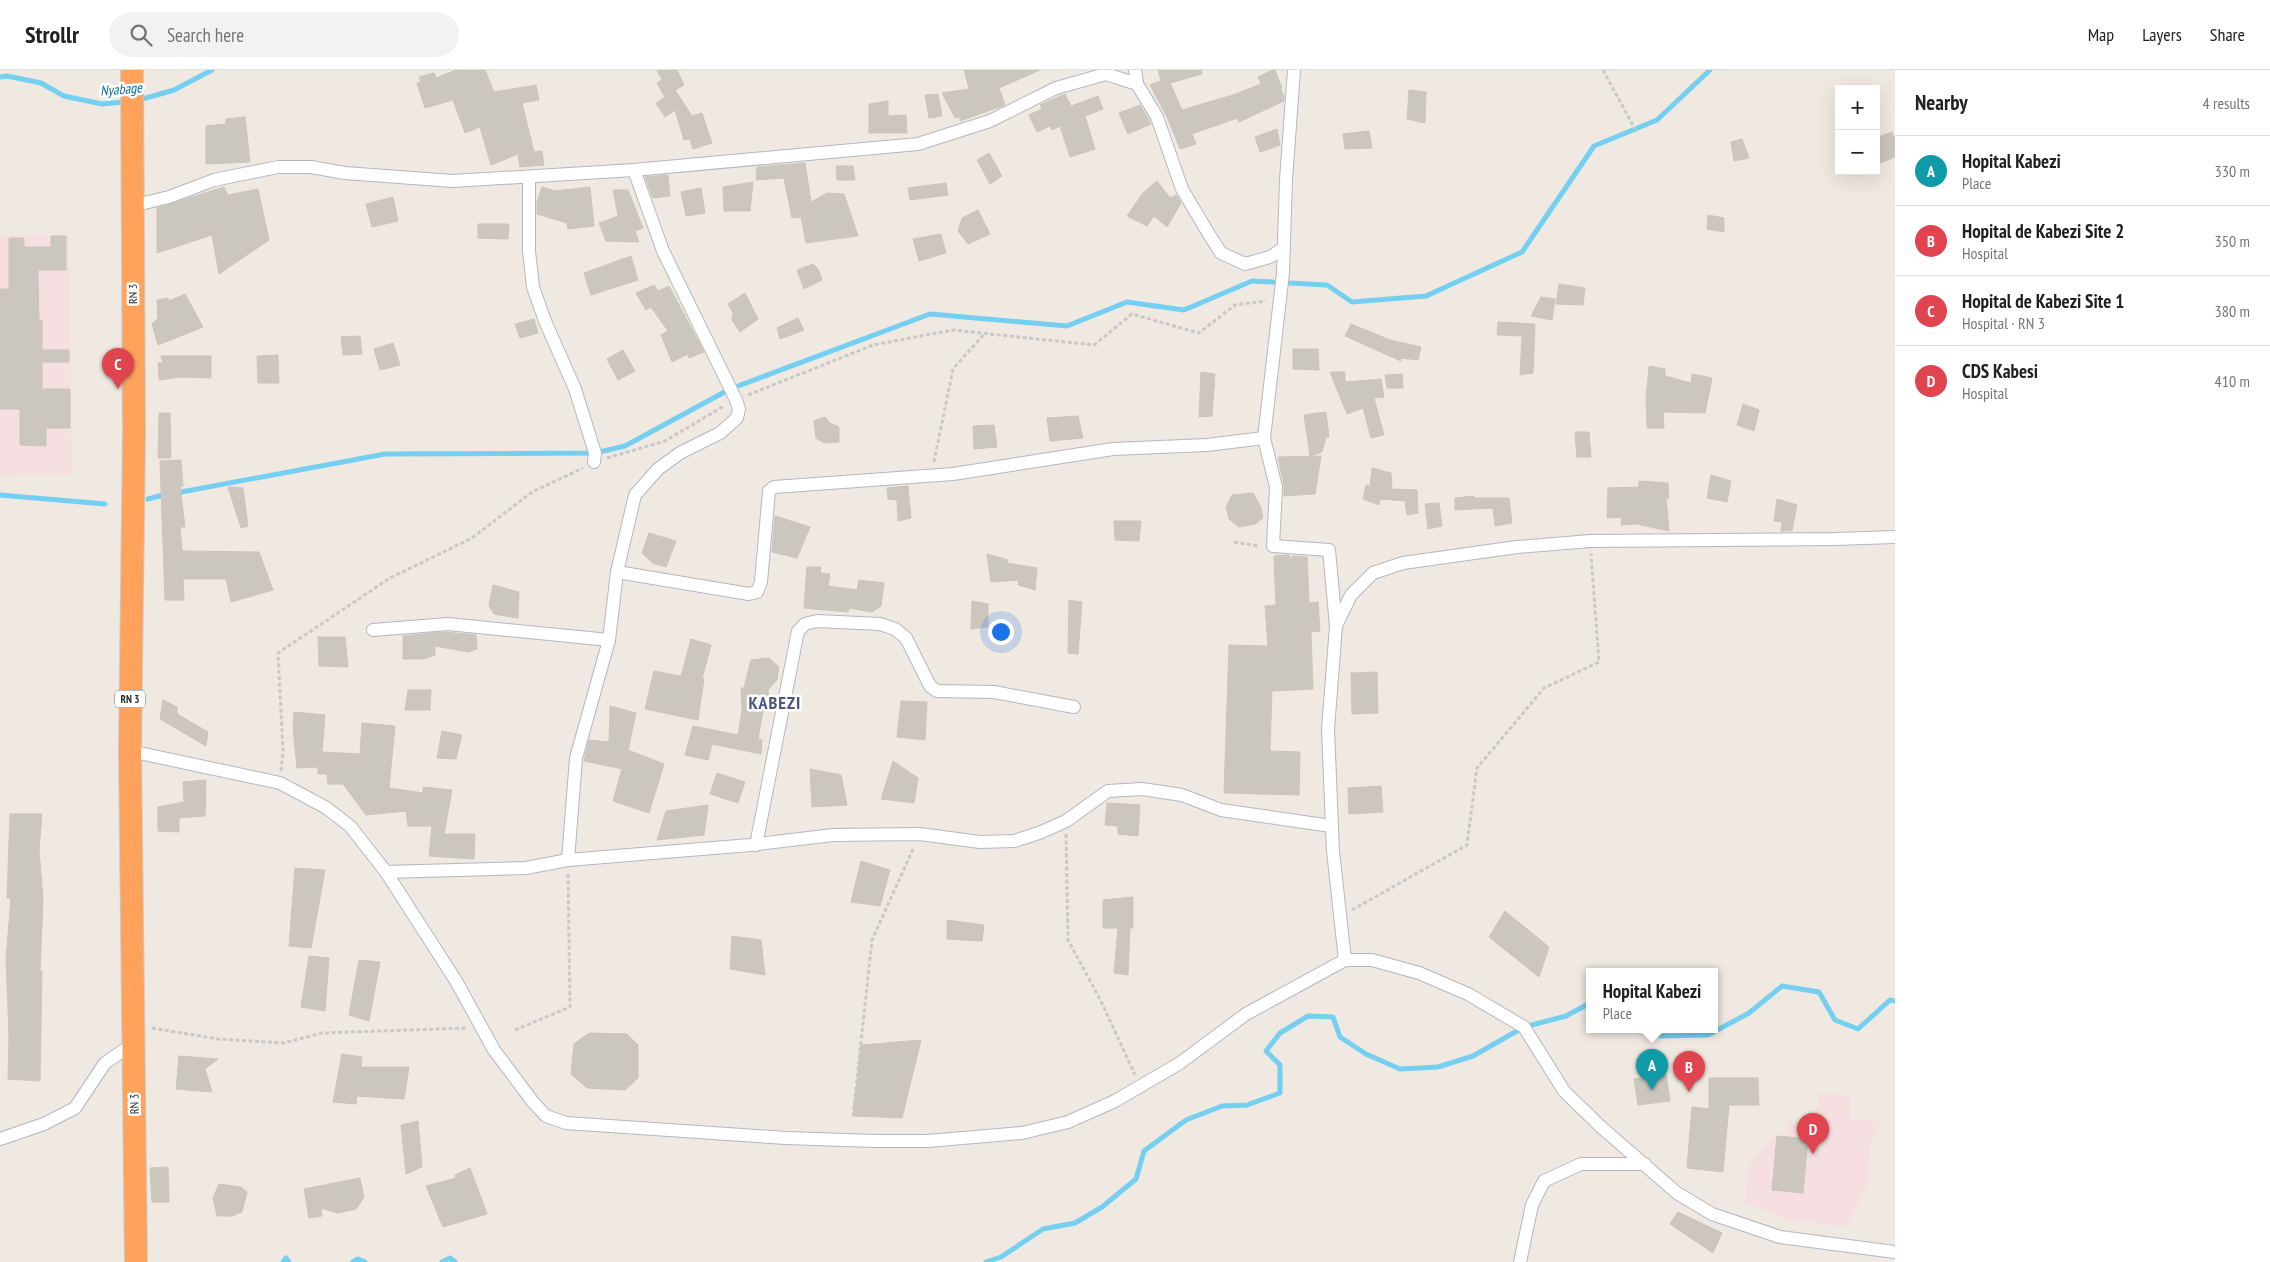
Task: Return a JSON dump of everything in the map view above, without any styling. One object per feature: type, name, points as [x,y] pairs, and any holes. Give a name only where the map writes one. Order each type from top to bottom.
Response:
[{"type":"highway","name":"RN 3","points":[[132,72],[134,432],[130,751],[136,1262]]},
{"type":"street","points":[[1135,70],[1137,84],[1157,117],[1182,188],[1221,253],[1245,264],[1270,257],[1284,248]]},
{"type":"street","points":[[1294,70],[1286,180],[1284,248],[1264,438],[1276,487],[1272,546],[1329,550],[1336,626],[1328,729],[1331,826],[1345,960]]},
{"type":"street","points":[[132,206],[169,197],[214,180],[278,167],[310,167],[345,173],[414,180],[453,181],[634,170],[918,144],[990,121],[1056,88],[1106,74],[1137,84]]},
{"type":"street","points":[[568,860],[576,758],[609,640],[617,572],[635,495],[658,469],[680,453],[720,433],[737,418],[739,409],[663,251],[634,170]]},
{"type":"street","points":[[529,177],[529,251],[533,287],[545,321],[575,389],[595,453],[594,462]]},
{"type":"street","points":[[617,572],[754,594],[760,589],[762,582],[769,491],[774,487],[953,474],[1113,448],[1206,445],[1264,438]]},
{"type":"street","points":[[1336,626],[1351,595],[1373,573],[1403,563],[1516,547],[1590,541],[1835,540],[1895,537]]},
{"type":"street","points":[[756,844],[798,631],[806,624],[817,621],[880,624],[895,629],[906,638],[930,686],[937,691],[994,692],[1074,707]]},
{"type":"street","points":[[372,630],[448,624],[609,640]]},
{"type":"street","points":[[130,751],[280,783],[325,807],[350,826],[386,872],[456,981],[494,1050],[532,1102],[546,1116],[566,1123],[786,1138],[928,1142],[1022,1133],[1068,1122],[1140,1086],[1180,1063],[1246,1014],[1345,960],[1372,960],[1419,974],[1468,994],[1524,1027],[1564,1091],[1600,1128],[1645,1164],[1676,1193],[1712,1214],[1780,1237],[1895,1252]]},
{"type":"street","points":[[386,872],[526,868],[568,860],[756,844],[833,835],[920,834],[980,842],[1014,841],[1039,834],[1066,821],[1108,791],[1142,790],[1182,795],[1221,810],[1331,826]]},
{"type":"street","points":[[0,1139],[44,1124],[75,1108],[105,1063],[132,1034]]},
{"type":"street","points":[[1520,1262],[1532,1205],[1544,1181],[1581,1164],[1645,1164]]},
{"type":"path","points":[[1603,70],[1635,130]]},
{"type":"path","points":[[280,783],[283,752],[278,653],[390,578],[472,538],[532,492],[594,462],[665,441],[736,400],[873,345],[953,330],[1094,345],[1132,314],[1199,332],[1235,305],[1279,300]]},
{"type":"path","points":[[931,475],[953,369],[985,333]]},
{"type":"path","points":[[1341,917],[1467,844],[1477,768],[1544,688],[1599,662],[1590,541]]},
{"type":"path","points":[[1234,542],[1255,547],[1272,546]]},
{"type":"path","points":[[1066,821],[1068,940],[1101,1001],[1140,1086]]},
{"type":"path","points":[[853,1116],[872,940],[920,834]]},
{"type":"path","points":[[515,1030],[570,1008],[568,860]]},
{"type":"path","points":[[132,1034],[284,1043],[322,1033],[481,1027]]},
{"type":"shaded area","points":[[0,235],[69,235],[72,474],[0,475]]},
{"type":"shaded area","points":[[1819,1093],[1850,1096],[1850,1119],[1880,1121],[1870,1146],[1868,1184],[1847,1227],[1784,1219],[1745,1203],[1749,1163],[1774,1136],[1788,1137],[1788,1122],[1815,1123]]},
{"type":"building","points":[[456,70],[485,70],[494,92],[536,85],[539,100],[522,103],[534,152],[542,151],[544,165],[520,167],[518,154],[491,165],[480,127],[465,133],[453,100],[425,108],[417,83],[421,82],[419,77],[434,73],[436,78]]},
{"type":"building","points":[[657,70],[677,70],[684,85],[675,90],[692,116],[702,113],[712,143],[693,149],[690,139],[684,140],[675,110],[665,117],[656,103],[665,97],[657,83],[662,80]]},
{"type":"building","points":[[964,70],[1040,70],[999,88],[1005,105],[960,121],[960,117],[955,118],[942,93],[969,89]]},
{"type":"building","points":[[1158,70],[1201,70],[1202,74],[1170,83],[1182,110],[1236,94],[1261,84],[1258,77],[1272,70],[1275,70],[1282,88],[1280,89],[1284,96],[1284,101],[1239,122],[1237,118],[1192,134],[1196,144],[1180,149],[1167,117],[1150,85],[1161,81]]},
{"type":"building","points":[[1409,90],[1426,92],[1425,123],[1407,119]]},
{"type":"building","points":[[938,94],[942,116],[929,118],[925,95]]},
{"type":"building","points":[[1065,94],[1071,106],[1098,96],[1103,109],[1085,116],[1095,149],[1070,157],[1060,126],[1052,130],[1050,126],[1037,132],[1029,115],[1042,109],[1040,105]]},
{"type":"building","points":[[888,101],[888,116],[906,115],[907,133],[869,133],[869,104]]},
{"type":"building","points":[[1140,105],[1151,124],[1128,134],[1119,113]]},
{"type":"building","points":[[245,117],[250,162],[206,164],[206,126],[226,124],[226,119]]},
{"type":"building","points":[[1277,129],[1280,145],[1260,152],[1255,137]]},
{"type":"building","points":[[1369,131],[1372,148],[1345,149],[1343,134]]},
{"type":"building","points":[[1892,132],[1895,139],[1895,157],[1880,163],[1880,136]]},
{"type":"building","points":[[1742,139],[1749,158],[1734,161],[1731,142]]},
{"type":"building","points":[[989,153],[1002,176],[990,184],[977,160]]},
{"type":"building","points":[[805,163],[811,202],[827,193],[844,194],[858,236],[806,243],[801,217],[792,218],[784,178],[756,180],[757,167]]},
{"type":"building","points":[[836,166],[853,166],[855,180],[837,180]]},
{"type":"building","points":[[668,175],[670,196],[653,198],[645,177]]},
{"type":"building","points":[[1157,181],[1170,198],[1176,195],[1181,203],[1167,227],[1154,216],[1147,226],[1127,216],[1143,193]]},
{"type":"building","points":[[753,182],[750,211],[724,211],[723,187]]},
{"type":"building","points":[[946,183],[948,195],[910,200],[908,188]]},
{"type":"building","points":[[224,187],[228,195],[258,189],[269,240],[219,274],[212,235],[157,253],[157,208]]},
{"type":"building","points":[[542,187],[555,191],[590,187],[594,226],[568,229],[567,223],[537,214],[537,202]]},
{"type":"building","points":[[701,188],[705,213],[686,216],[681,192]]},
{"type":"building","points":[[613,190],[628,190],[643,228],[635,231],[639,242],[606,241],[599,223],[618,216]]},
{"type":"building","points":[[393,197],[398,221],[372,227],[366,204]]},
{"type":"building","points":[[978,210],[990,234],[968,244],[958,231],[962,218]]},
{"type":"building","points":[[1708,215],[1724,218],[1724,232],[1707,229]]},
{"type":"building","points":[[478,224],[509,224],[508,239],[478,238]]},
{"type":"building","points":[[941,234],[946,253],[919,261],[913,239]]},
{"type":"building","points":[[51,236],[66,236],[66,270],[38,270],[42,350],[69,350],[69,362],[42,362],[42,389],[70,389],[70,428],[46,428],[46,446],[20,445],[20,409],[0,409],[0,289],[9,289],[9,238],[24,238],[24,247],[51,247]]},
{"type":"building","points":[[631,256],[638,280],[591,295],[584,273]]},
{"type":"building","points":[[813,264],[818,269],[822,280],[804,289],[797,270]]},
{"type":"building","points":[[1559,284],[1585,288],[1583,305],[1556,304]]},
{"type":"building","points":[[654,285],[658,291],[669,286],[704,352],[689,358],[688,354],[672,362],[661,335],[668,331],[651,307],[646,310],[636,293]]},
{"type":"building","points":[[745,293],[758,319],[740,332],[732,320],[733,313],[728,304]]},
{"type":"building","points":[[185,294],[203,327],[158,345],[152,324],[158,318],[157,300],[168,298],[169,301]]},
{"type":"building","points":[[1541,297],[1555,299],[1552,320],[1531,316]]},
{"type":"building","points":[[798,318],[804,330],[780,339],[777,328]]},
{"type":"building","points":[[534,319],[538,333],[520,338],[515,324]]},
{"type":"building","points":[[1498,322],[1535,324],[1533,373],[1520,375],[1522,336],[1497,335]]},
{"type":"building","points":[[1351,324],[1390,340],[1421,347],[1418,360],[1401,358],[1401,361],[1345,336]]},
{"type":"building","points":[[360,336],[362,354],[343,355],[341,337]]},
{"type":"building","points":[[393,343],[400,365],[380,370],[374,349]]},
{"type":"building","points":[[1293,349],[1318,349],[1319,370],[1293,369]]},
{"type":"building","points":[[623,350],[635,371],[618,380],[607,359]]},
{"type":"building","points":[[278,355],[279,383],[258,383],[257,356]]},
{"type":"building","points":[[161,356],[211,356],[211,378],[181,377],[159,380],[158,363],[163,363]]},
{"type":"building","points":[[1649,366],[1665,369],[1665,376],[1691,383],[1692,374],[1712,378],[1705,413],[1663,412],[1664,428],[1647,428],[1646,399]]},
{"type":"building","points":[[1201,372],[1215,374],[1212,416],[1199,417]]},
{"type":"building","points":[[1330,372],[1345,372],[1345,382],[1381,379],[1384,397],[1374,398],[1384,435],[1371,438],[1363,408],[1347,414]]},
{"type":"building","points":[[1402,374],[1403,388],[1387,388],[1385,375]]},
{"type":"building","points":[[1743,404],[1759,410],[1754,431],[1737,425]]},
{"type":"building","points":[[1326,412],[1329,437],[1326,437],[1322,452],[1310,456],[1304,415]]},
{"type":"building","points":[[159,413],[170,413],[171,458],[158,458]]},
{"type":"building","points":[[1078,416],[1083,438],[1050,441],[1047,418]]},
{"type":"building","points":[[825,417],[830,423],[839,427],[839,442],[824,443],[816,438],[814,421]]},
{"type":"building","points":[[994,425],[997,447],[974,449],[973,426]]},
{"type":"building","points":[[1575,432],[1589,432],[1591,457],[1577,457]]},
{"type":"building","points":[[1321,456],[1315,494],[1284,496],[1284,485],[1278,457]]},
{"type":"building","points":[[181,460],[183,486],[180,486],[185,527],[180,527],[182,551],[259,552],[273,590],[231,602],[226,579],[183,579],[184,600],[165,600],[160,461]]},
{"type":"building","points":[[1372,468],[1391,473],[1392,489],[1417,490],[1418,513],[1407,515],[1405,501],[1380,499],[1379,505],[1363,499],[1366,485],[1370,486]]},
{"type":"building","points":[[1711,475],[1731,481],[1727,502],[1707,498]]},
{"type":"building","points":[[1639,481],[1668,483],[1669,498],[1666,498],[1669,531],[1636,524],[1621,525],[1622,517],[1607,518],[1608,488],[1639,487]]},
{"type":"building","points":[[908,486],[911,518],[898,521],[897,500],[888,499],[887,488]]},
{"type":"building","points":[[228,487],[243,488],[248,526],[241,528]]},
{"type":"building","points":[[1253,493],[1261,507],[1263,518],[1255,524],[1239,527],[1229,519],[1226,507],[1232,495]]},
{"type":"building","points":[[1474,496],[1474,498],[1509,498],[1512,523],[1495,526],[1493,508],[1455,510],[1455,498]]},
{"type":"building","points":[[1777,499],[1797,505],[1792,531],[1781,531],[1782,522],[1774,521]]},
{"type":"building","points":[[1439,503],[1442,526],[1428,529],[1425,504]]},
{"type":"building","points":[[775,516],[810,527],[797,558],[772,552]]},
{"type":"building","points":[[1114,521],[1141,521],[1139,541],[1115,540]]},
{"type":"building","points":[[649,533],[676,541],[666,567],[653,563],[642,553]]},
{"type":"building","points":[[987,554],[1008,560],[1007,563],[1037,568],[1035,590],[1018,585],[1019,580],[991,582]]},
{"type":"building","points":[[1289,555],[1293,562],[1292,556],[1307,557],[1309,603],[1318,602],[1320,631],[1311,632],[1313,689],[1272,691],[1270,751],[1300,752],[1299,795],[1224,793],[1229,645],[1268,646],[1265,606],[1276,605],[1274,556]]},
{"type":"building","points":[[807,567],[821,567],[820,573],[830,574],[828,586],[857,590],[859,580],[884,583],[881,606],[872,612],[849,608],[848,612],[804,608]]},
{"type":"building","points":[[493,585],[519,592],[518,618],[494,614],[489,606]]},
{"type":"building","points":[[1069,600],[1082,602],[1078,654],[1068,653]]},
{"type":"building","points":[[972,601],[988,604],[988,627],[971,629]]},
{"type":"building","points":[[444,632],[476,635],[477,649],[468,652],[435,646],[435,655],[424,659],[403,659],[403,636]]},
{"type":"building","points":[[318,637],[345,637],[348,667],[319,666]]},
{"type":"building","points":[[691,639],[711,645],[702,679],[704,679],[698,720],[645,709],[654,671],[681,676]]},
{"type":"building","points":[[769,658],[779,667],[777,680],[768,690],[770,707],[763,711],[758,739],[762,740],[761,754],[712,744],[708,760],[685,755],[693,726],[738,735],[742,710],[741,688],[744,688],[751,660]]},
{"type":"building","points":[[1377,672],[1378,713],[1352,714],[1351,673]]},
{"type":"building","points":[[408,690],[431,690],[430,710],[405,710]]},
{"type":"building","points":[[163,700],[177,707],[177,714],[208,732],[206,746],[160,719]]},
{"type":"building","points":[[901,701],[927,702],[925,740],[897,737]]},
{"type":"building","points":[[610,706],[636,713],[628,750],[664,764],[649,813],[613,801],[622,769],[584,761],[589,740],[609,742]]},
{"type":"building","points":[[294,712],[325,715],[322,752],[360,754],[362,723],[395,726],[389,788],[423,793],[423,787],[452,790],[444,834],[475,834],[474,859],[429,856],[432,826],[408,826],[406,811],[366,815],[343,784],[328,784],[327,774],[318,774],[318,767],[297,768],[293,728]]},
{"type":"building","points":[[442,731],[462,735],[456,759],[437,758]]},
{"type":"building","points":[[893,761],[918,778],[914,803],[881,799]]},
{"type":"building","points":[[810,769],[841,775],[847,805],[812,807]]},
{"type":"building","points":[[717,773],[745,782],[738,803],[710,794]]},
{"type":"building","points":[[206,780],[205,816],[179,818],[179,832],[158,831],[158,807],[184,802],[183,782]]},
{"type":"building","points":[[1381,786],[1383,812],[1349,814],[1348,788]]},
{"type":"building","points":[[1107,803],[1140,805],[1138,836],[1118,834],[1118,826],[1105,825]]},
{"type":"building","points":[[708,805],[704,835],[657,840],[666,811]]},
{"type":"building","points":[[10,814],[42,814],[39,850],[43,899],[40,971],[42,971],[40,1081],[8,1079],[9,1035],[6,960],[11,898],[7,898]]},
{"type":"building","points":[[861,861],[890,870],[880,906],[851,902]]},
{"type":"building","points":[[295,868],[325,870],[311,948],[289,946]]},
{"type":"building","points":[[1133,897],[1133,928],[1130,928],[1128,975],[1114,973],[1118,928],[1103,928],[1103,900]]},
{"type":"building","points":[[1505,911],[1549,947],[1539,977],[1489,937]]},
{"type":"building","points":[[947,920],[984,925],[982,941],[947,939]]},
{"type":"building","points":[[732,936],[761,940],[765,975],[730,969]]},
{"type":"building","points":[[309,956],[329,958],[325,1011],[301,1007]]},
{"type":"building","points":[[359,960],[380,962],[369,1021],[349,1015]]},
{"type":"building","points":[[589,1033],[627,1034],[638,1045],[638,1078],[625,1090],[587,1088],[571,1074],[574,1044]]},
{"type":"building","points":[[921,1040],[902,1118],[853,1116],[861,1045]]},
{"type":"building","points":[[342,1054],[362,1057],[361,1067],[409,1067],[404,1099],[357,1096],[356,1104],[333,1102]]},
{"type":"building","points":[[179,1056],[218,1059],[205,1069],[212,1092],[176,1089]]},
{"type":"building","points":[[1666,1075],[1670,1101],[1638,1105],[1634,1079]]},
{"type":"building","points":[[1709,1078],[1758,1078],[1759,1105],[1729,1105],[1723,1172],[1687,1168],[1692,1107],[1709,1109]]},
{"type":"building","points":[[418,1121],[422,1167],[406,1174],[401,1125]]},
{"type":"building","points":[[1777,1136],[1808,1139],[1803,1193],[1772,1190]]},
{"type":"building","points":[[168,1167],[169,1202],[152,1202],[150,1168]]},
{"type":"building","points":[[470,1168],[487,1214],[443,1227],[426,1186],[456,1178],[455,1175]]},
{"type":"building","points":[[360,1178],[364,1197],[356,1209],[338,1213],[321,1208],[322,1216],[309,1218],[304,1189]]},
{"type":"building","points":[[219,1184],[241,1187],[247,1192],[242,1212],[232,1216],[217,1216],[213,1198]]},
{"type":"building","points":[[1678,1212],[1722,1233],[1713,1253],[1670,1224]]},
{"type":"waterway","name":"Nyabage","points":[[139,100],[174,90],[212,70]]},
{"type":"waterway","points":[[176,493],[385,454],[595,453],[625,446],[730,389],[930,314],[1067,326],[1127,302],[1184,310],[1252,281],[1327,285],[1352,302],[1426,296],[1522,252],[1594,146],[1657,120],[1710,70]]},
{"type":"waterway","name":"Nyabage","points":[[0,77],[7,76],[41,83],[64,96],[102,104],[125,102]]},
{"type":"waterway","points":[[148,499],[167,494]]},
{"type":"waterway","points":[[0,495],[105,504]]},
{"type":"waterway","points":[[1718,1030],[1749,1013],[1782,986],[1819,992],[1835,1020],[1858,1029],[1890,1000],[1895,1001]]},
{"type":"waterway","points":[[986,1262],[1001,1257],[1043,1229],[1075,1223],[1102,1207],[1136,1179],[1144,1151],[1186,1120],[1222,1106],[1247,1105],[1280,1093],[1280,1065],[1266,1051],[1280,1033],[1308,1016],[1333,1017],[1340,1037],[1366,1054],[1400,1069],[1438,1067],[1473,1056],[1524,1027],[1566,1016],[1586,1005]]},
{"type":"waterway","points":[[1657,1033],[1660,1036],[1708,1035],[1712,1033]]},
{"type":"waterway","points":[[283,1262],[286,1258],[289,1262]]},
{"type":"waterway","points":[[442,1262],[450,1258],[455,1262]]},
{"type":"waterway","points":[[353,1262],[358,1259],[365,1262]]},
{"type":"place","name":"Hopital de Kabezi Site 1","points":[[118,389]]},
{"type":"place","name":"Hopital Kabezi","points":[[1652,1090]]},
{"type":"place","name":"Hopital de Kabezi Site 2","points":[[1689,1092]]},
{"type":"place","name":"CDS Kabesi","points":[[1813,1154]]},
{"type":"district","name":"KABEZI","points":[[775,702]]}]
